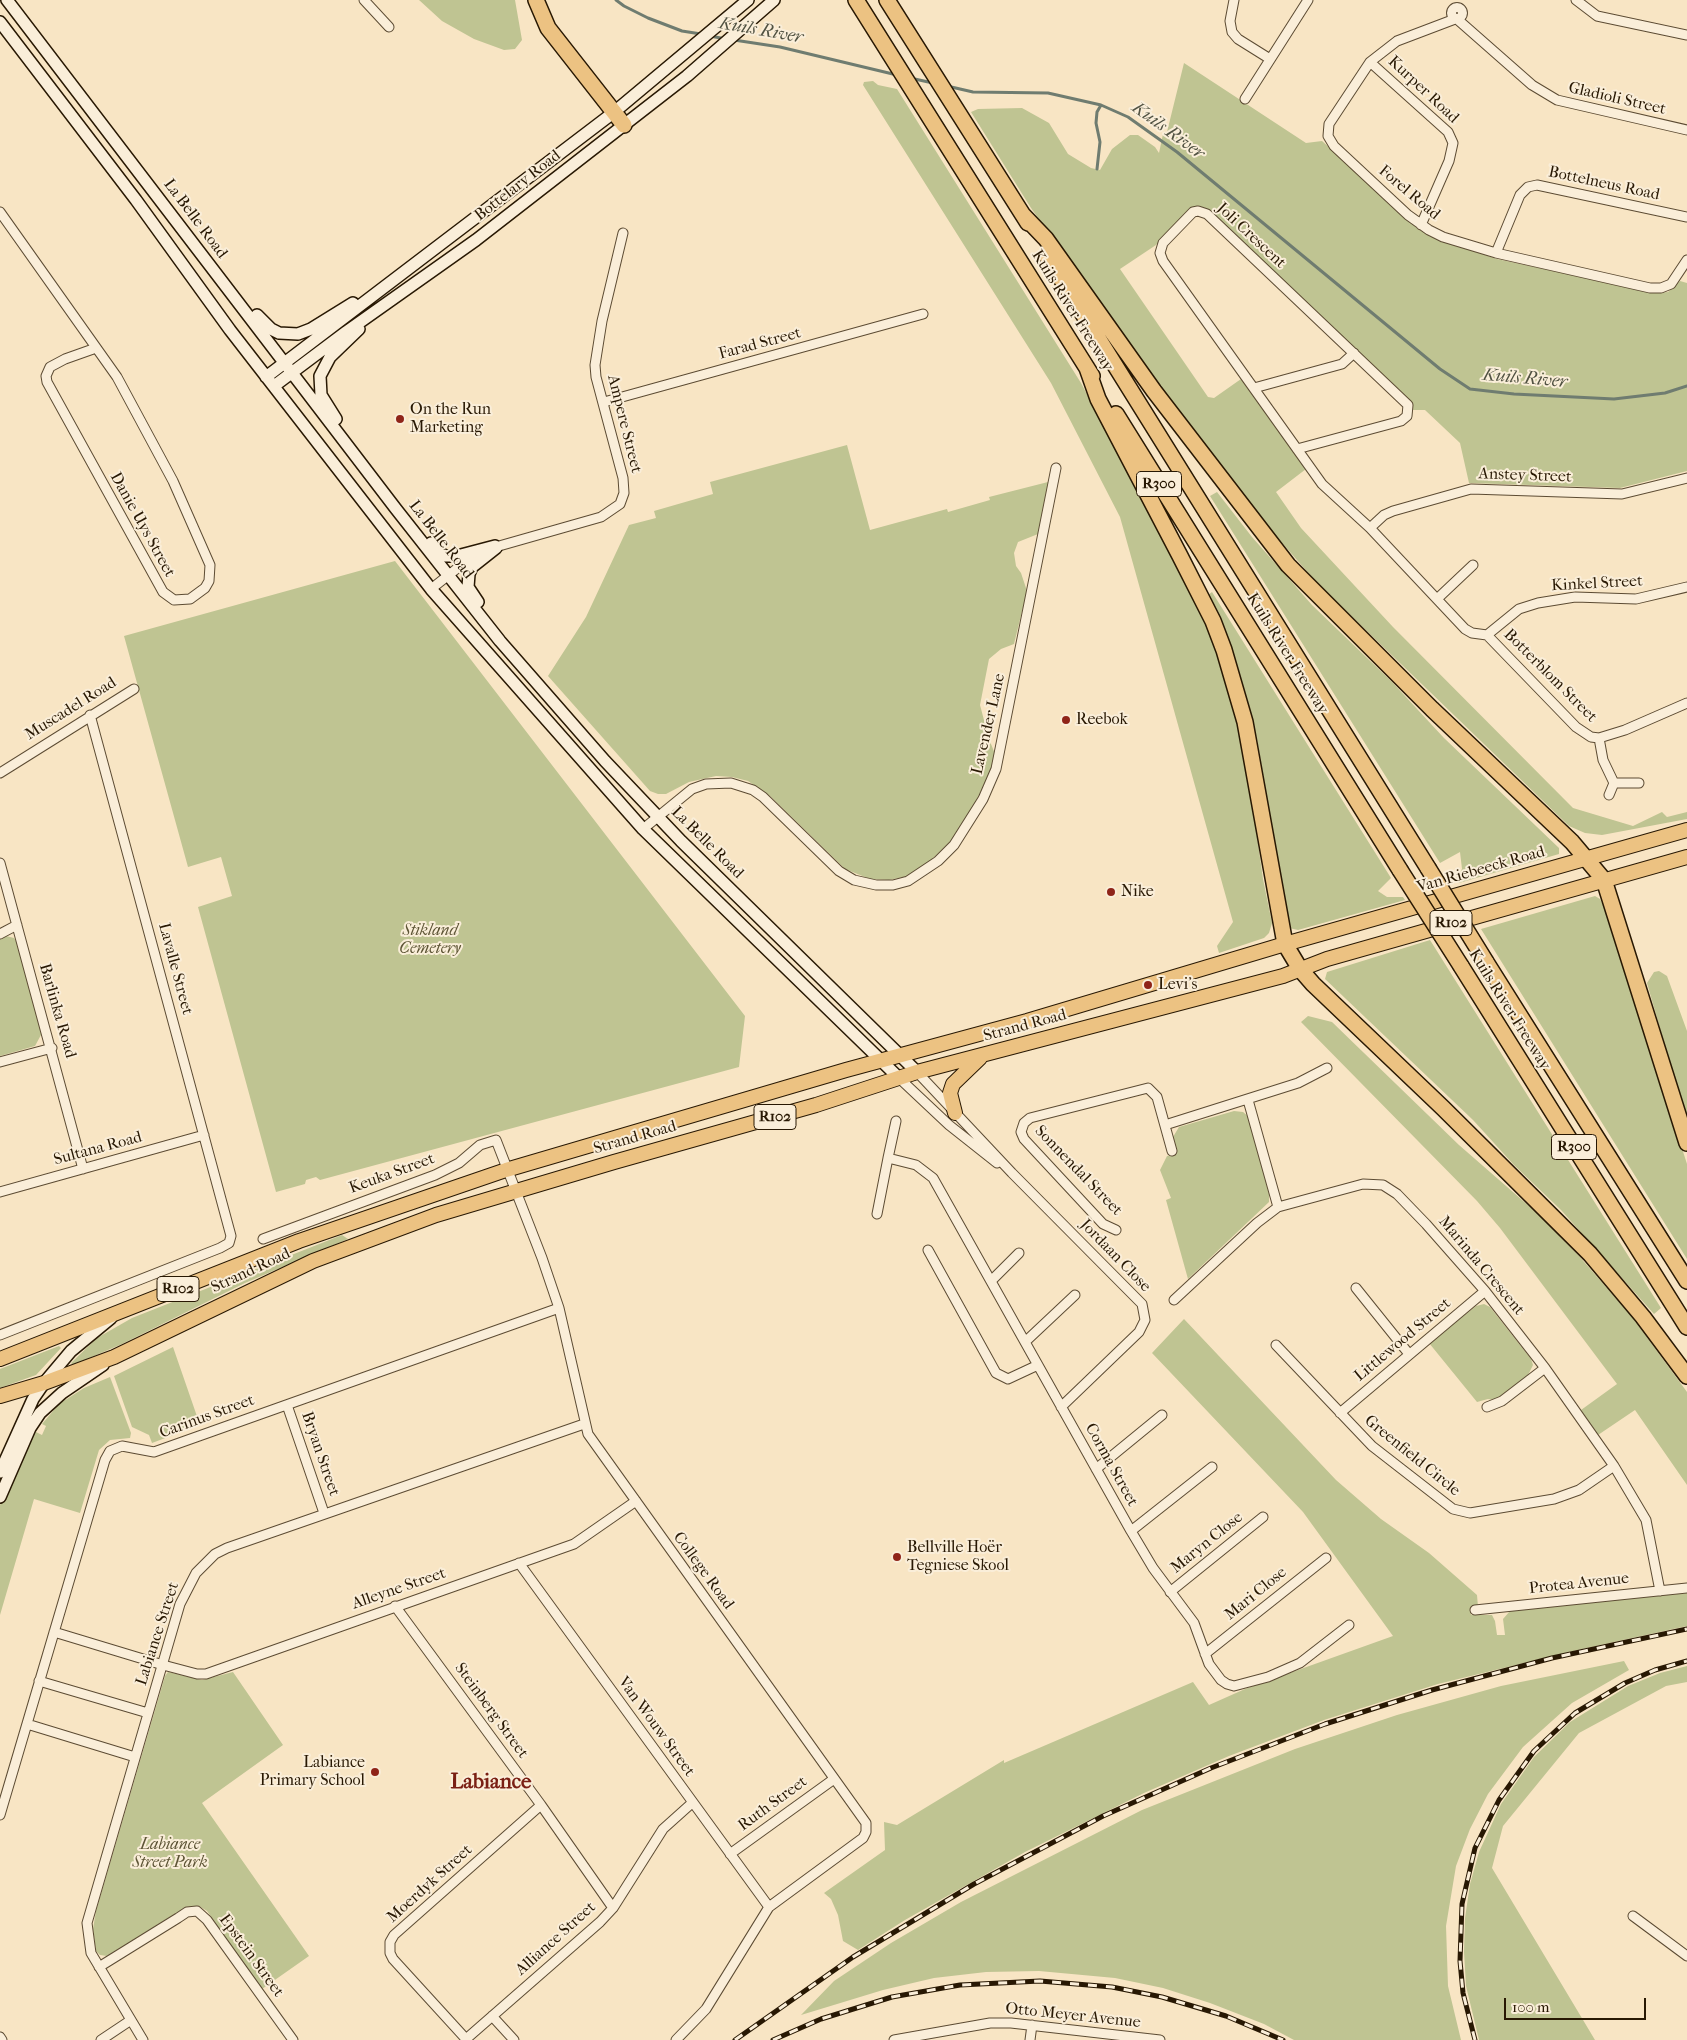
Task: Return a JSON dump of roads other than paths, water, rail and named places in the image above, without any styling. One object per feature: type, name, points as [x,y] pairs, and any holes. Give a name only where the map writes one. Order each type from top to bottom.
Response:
[{"type":"highway","points":[[536,0],[548,28],[624,125]]},
{"type":"highway","name":"Kuils River Freeway","points":[[856,0],[1687,1327]]},
{"type":"highway","name":"Kuils River Freeway","points":[[887,0],[1023,215],[1486,962],[1687,1281]]},
{"type":"highway","points":[[1023,215],[1046,239],[1154,391],[1288,564],[1432,709],[1587,858],[1604,880],[1687,1143]]},
{"type":"highway","points":[[1087,368],[1098,399],[1213,621],[1224,650],[1247,731],[1285,944],[1300,969],[1590,1254],[1687,1376]]},
{"type":"main road","name":"La Belle Road","points":[[7,0],[482,619],[568,719],[657,816],[917,1072]]},
{"type":"main road","name":"Bottelary Road","points":[[288,368],[377,292],[613,113],[748,0]]},
{"type":"main road","name":"Bottelary Road","points":[[270,381],[386,304],[470,245],[687,76],[770,3]]},
{"type":"main road","points":[[0,22],[136,200],[270,381],[431,589],[644,829],[899,1078]]},
{"type":"main road","points":[[181,228],[209,254],[263,324],[279,333],[305,332],[351,304],[377,292]]},
{"type":"main road","points":[[344,440],[339,423],[321,395],[320,376],[330,357],[386,304]]},
{"type":"main road","points":[[413,531],[423,536],[440,554],[446,556],[457,556],[497,546]]},
{"type":"main road","points":[[482,619],[479,604],[468,587],[469,574],[472,567],[497,546]]},
{"type":"main road","name":"Van Riebeeck Road","points":[[1285,944],[1687,830]]},
{"type":"main road","name":"R102","points":[[1300,969],[1327,959],[1687,857]]},
{"type":"main road","name":"Strand Road","points":[[0,1359],[340,1226],[506,1170],[880,1061],[1028,1021],[1285,944]]},
{"type":"main road","name":"Strand Road","points":[[0,1396],[44,1384],[114,1356],[313,1261],[436,1215],[816,1105],[917,1072],[983,1056],[1300,969]]},
{"type":"main road","points":[[955,1113],[950,1093],[953,1084],[983,1056]]},
{"type":"main road","points":[[0,1472],[33,1399],[71,1351],[114,1315]]},
{"type":"main road","points":[[0,1497],[30,1428],[40,1413],[62,1393],[114,1356]]},
{"type":"street","points":[[364,0],[389,27]]},
{"type":"street","points":[[1234,0],[1230,21],[1232,32],[1238,39],[1270,60]]},
{"type":"street","points":[[1244,99],[1308,0]]},
{"type":"street","name":"Gladioli Street","points":[[1449,0],[1456,12],[1474,33],[1532,85],[1558,100],[1687,130]]},
{"type":"street","points":[[1576,0],[1597,16],[1687,34]]},
{"type":"street","name":"Forel Road","points":[[1456,12],[1432,27],[1397,41],[1370,62],[1329,124],[1328,136],[1334,146],[1421,225],[1443,237],[1496,253],[1656,288],[1671,284],[1687,260]]},
{"type":"street","name":"Kurper Road","points":[[1370,62],[1448,132],[1453,143],[1449,161],[1421,225]]},
{"type":"street","name":"Bottelneus Road","points":[[1496,253],[1520,195],[1528,187],[1537,185],[1687,217]]},
{"type":"street","name":"Joli Crescent","points":[[1297,449],[1401,421],[1406,416],[1408,409],[1405,401],[1206,214],[1196,211],[1163,243],[1161,257],[1297,449],[1330,492],[1370,528]]},
{"type":"street","name":"Danie Uys Street","points":[[0,212],[117,377],[173,481],[210,565],[209,581],[199,594],[190,599],[174,600],[162,592],[47,382],[46,376],[50,367],[64,359],[96,348]]},
{"type":"street","name":"Ampere Street","points":[[431,589],[476,555],[497,546],[601,518],[620,504],[624,493],[623,478],[596,377],[596,350],[623,233]]},
{"type":"street","name":"Farad Street","points":[[604,402],[923,314]]},
{"type":"street","points":[[1254,388],[1342,364],[1354,353]]},
{"type":"street","name":"Lavender Lane","points":[[644,829],[657,816],[692,789],[706,784],[731,783],[753,790],[839,871],[854,880],[876,885],[908,881],[938,861],[954,845],[983,799],[996,769],[1056,468]]},
{"type":"street","name":"Anstey Street","points":[[1370,528],[1384,515],[1393,511],[1471,489],[1622,494],[1687,478]]},
{"type":"street","name":"Botterblom Street","points":[[1370,528],[1465,629],[1472,633],[1487,635],[1576,727],[1591,737],[1599,738],[1625,730],[1687,703]]},
{"type":"street","points":[[1436,598],[1473,565]]},
{"type":"street","name":"Kinkel Street","points":[[1487,635],[1519,609],[1538,603],[1575,597],[1636,599],[1687,587]]},
{"type":"street","name":"Muscadel Road","points":[[0,773],[134,688]]},
{"type":"street","name":"Lavalle Street","points":[[0,1335],[227,1245],[230,1240],[231,1231],[90,715]]},
{"type":"street","points":[[1599,738],[1603,760],[1614,782],[1609,795]]},
{"type":"street","points":[[1614,782],[1639,783]]},
{"type":"street","name":"Barlinka Road","points":[[0,863],[84,1169]]},
{"type":"street","points":[[0,934],[17,925]]},
{"type":"street","points":[[0,1062],[52,1048]]},
{"type":"street","points":[[1165,1125],[1298,1083],[1327,1068]]},
{"type":"street","name":"Jordaan Close","points":[[917,1072],[1012,1173],[1128,1288],[1138,1299],[1144,1310],[1143,1326],[1139,1332],[1061,1407]]},
{"type":"street","name":"Jordaan Close","points":[[899,1078],[949,1125],[1012,1173]]},
{"type":"street","name":"Sonnendal Street","points":[[1116,1230],[1103,1224],[1024,1139],[1021,1132],[1023,1126],[1030,1118],[1144,1088],[1152,1090],[1157,1097],[1172,1151]]},
{"type":"street","points":[[1248,1100],[1278,1207]]},
{"type":"street","points":[[877,1214],[896,1121]]},
{"type":"street","name":"Sultana Road","points":[[0,1192],[204,1135]]},
{"type":"street","name":"Keuka Street","points":[[263,1239],[435,1175],[454,1166],[475,1148],[496,1140],[506,1170]]},
{"type":"street","name":"Corma Street","points":[[888,1158],[916,1165],[933,1178],[1152,1568],[1194,1623],[1209,1664],[1221,1680],[1227,1684],[1242,1685],[1268,1677],[1300,1663],[1349,1625]]},
{"type":"street","name":"College Road","points":[[506,1170],[540,1252],[559,1308],[584,1424],[588,1434],[864,1819],[865,1835],[769,1907]]},
{"type":"street","name":"Marinda Crescent","points":[[1174,1300],[1257,1223],[1278,1207],[1363,1184],[1383,1185],[1397,1194],[1486,1291],[1545,1368],[1614,1466],[1646,1520],[1650,1531],[1660,1591]]},
{"type":"street","points":[[928,1250],[996,1373],[1008,1378],[1038,1365]]},
{"type":"street","points":[[991,1281],[1020,1253]]},
{"type":"street","points":[[1356,1288],[1408,1354]]},
{"type":"street","name":"Littlewood Street","points":[[1340,1413],[1408,1354],[1486,1291]]},
{"type":"street","points":[[1025,1342],[1075,1295]]},
{"type":"street","name":"Carinus Street","points":[[0,1815],[105,1460],[110,1451],[122,1446],[154,1452],[559,1308]]},
{"type":"street","name":"Greenfield Circle","points":[[1276,1345],[1372,1446],[1453,1509],[1470,1513],[1547,1501],[1569,1495],[1614,1466]]},
{"type":"street","points":[[1486,1407],[1502,1401],[1545,1368]]},
{"type":"street","name":"Bryan Street","points":[[287,1405],[324,1513]]},
{"type":"street","points":[[1096,1469],[1162,1415]]},
{"type":"street","name":"Labiance Street","points":[[143,2040],[99,1967],[89,1945],[87,1923],[185,1593],[196,1573],[205,1563],[226,1548],[584,1424]]},
{"type":"street","points":[[1131,1532],[1212,1467]]},
{"type":"street","name":"Alleyne Street","points":[[54,1632],[163,1665],[200,1675],[206,1674],[574,1544],[636,1501]]},
{"type":"street","name":"Maryn Close","points":[[1170,1592],[1263,1517]]},
{"type":"street","name":"Mari Close","points":[[1205,1654],[1326,1558]]},
{"type":"street","name":"Van Wouw Street","points":[[519,1563],[769,1907]]},
{"type":"street","name":"Protea Avenue","points":[[1475,1610],[1687,1588]]},
{"type":"street","name":"Steinberg Street","points":[[396,1606],[541,1805],[613,1908]]},
{"type":"street","points":[[40,1681],[148,1714]]},
{"type":"street","points":[[27,1724],[135,1757]]},
{"type":"street","name":"Ruth Street","points":[[730,1854],[834,1779]]},
{"type":"street","name":"Alliance Street","points":[[466,2040],[600,1922],[613,1908],[663,1829],[692,1803]]},
{"type":"street","name":"Moerdyk Street","points":[[466,2040],[393,1959],[390,1953],[390,1942],[394,1935],[541,1805]]},
{"type":"street","points":[[676,2040],[706,2009],[769,1907]]},
{"type":"street","name":"Epstein Street","points":[[99,1967],[187,1912],[197,1911],[207,1920],[292,2040]]},
{"type":"street","points":[[1633,1916],[1687,1956]]},
{"type":"street","points":[[492,2016],[514,2040]]},
{"type":"street","points":[[101,2040],[131,2020]]},
{"type":"street","name":"Otto Meyer Avenue","points":[[894,2040],[920,2038],[990,2023],[1160,2040]]},
{"type":"street","points":[[1030,2040],[1032,2026]]},
{"type":"waterway","name":"Kuils River","points":[[616,0],[648,18],[682,31],[701,34]]},
{"type":"waterway","name":"Kuils River","points":[[710,36],[726,39]]},
{"type":"waterway","name":"Kuils River","points":[[734,40],[780,47],[897,75]]},
{"type":"waterway","name":"Kuils River","points":[[910,78],[933,83]]},
{"type":"waterway","name":"Kuils River","points":[[947,86],[973,92],[1048,93],[1101,105],[1128,117],[1177,152],[1440,369],[1470,389],[1514,394],[1614,399],[1665,393],[1687,386]]},
{"type":"waterway","points":[[1097,169],[1100,142],[1096,123],[1097,112],[1101,105]]},
{"type":"railway","points":[[735,2040],[853,1957],[974,1884],[1103,1816],[1211,1768],[1325,1724],[1432,1690],[1552,1658],[1687,1629]]},
{"type":"railway","points":[[1475,2040],[1463,1993],[1460,1961],[1462,1904],[1475,1848],[1499,1800],[1534,1751],[1575,1713],[1625,1683],[1655,1670],[1687,1661]]},
{"type":"railway","points":[[773,2040],[821,2019],[892,1997],[960,1985],[1040,1981],[1112,1987],[1162,1997],[1226,2016],[1283,2040]]},
{"type":"place","name":"On the Run Marketing","points":[[400,419]]},
{"type":"place","name":"Reebok","points":[[1066,720]]},
{"type":"place","name":"Nike","points":[[1111,892]]},
{"type":"place","name":"Levi's","points":[[1148,985]]},
{"type":"place","name":"Bellville Hoër Tegniese Skool","points":[[897,1557]]},
{"type":"place","name":"Labiance Primary School","points":[[375,1772]]},
{"type":"district","name":"Labiance","points":[[491,1783]]},
{"type":"park label","name":"Stikland Cemetery","points":[[430,940]]},
{"type":"park label","name":"Labiance Street Park","points":[[170,1854]]}]
